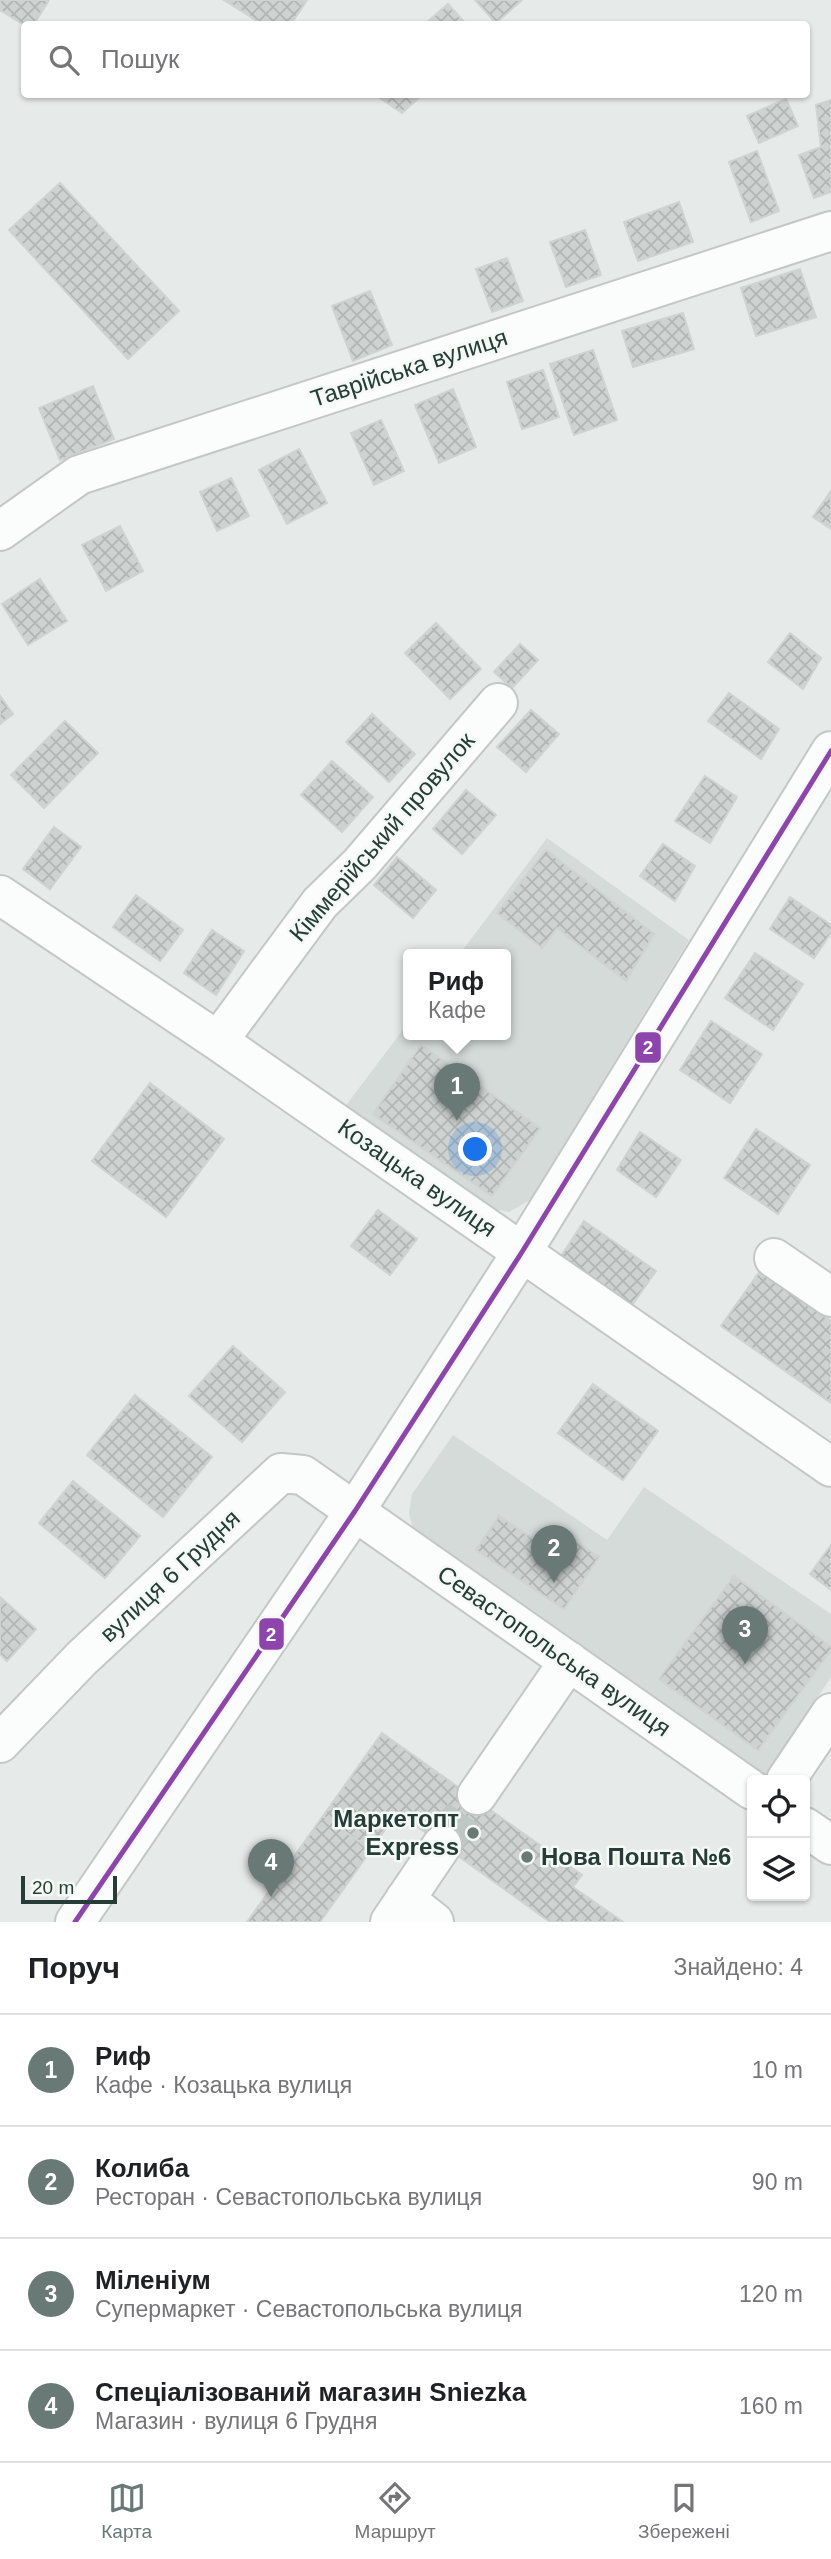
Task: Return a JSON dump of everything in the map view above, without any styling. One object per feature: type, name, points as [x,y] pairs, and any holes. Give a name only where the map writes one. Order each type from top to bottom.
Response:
[{"type":"street","name":"Таврійська вулиця","points":[[0,531],[79,475],[831,231]]},
{"type":"street","name":"Кіммерійський провулок","points":[[218,1041],[320,903],[360,864],[498,703]]},
{"type":"street","points":[[75,1922],[355,1511],[819,798],[831,751]]},
{"type":"street","name":"Козацька вулиця","points":[[0,895],[218,1041],[831,1466]]},
{"type":"street","points":[[774,1258],[831,1297]]},
{"type":"street","name":"вулиця 6 Грудня","points":[[0,1743],[82,1658],[281,1472],[303,1475],[355,1511]]},
{"type":"street","name":"Севастопольська вулиця","points":[[355,1511],[747,1786]]},
{"type":"street","points":[[477,1795],[569,1661]]},
{"type":"street","points":[[789,1775],[831,1713]]},
{"type":"street","points":[[810,1831],[831,1846]]},
{"type":"street","points":[[410,1914],[442,1845]]},
{"type":"shaded area","points":[[547,838],[689,940],[530,1200],[509,1212],[485,1207],[344,1108],[403,1030],[403,1040],[511,1040],[511,949],[464,949]]},
{"type":"shaded area","points":[[453,1435],[607,1540],[644,1487],[831,1614],[831,1677],[764,1775],[428,1543],[413,1529],[409,1513],[412,1494]]},
{"type":"building","points":[[0,0],[49,0],[36,21],[21,21],[21,23],[0,10]]},
{"type":"building","points":[[224,0],[307,0],[293,21],[257,21]]},
{"type":"building","points":[[475,0],[522,0],[498,21],[494,21]]},
{"type":"building","points":[[448,4],[463,21],[428,21]]},
{"type":"building","points":[[380,98],[419,98],[402,113]]},
{"type":"building","points":[[786,99],[798,126],[759,143],[747,116]]},
{"type":"building","points":[[831,100],[831,192],[814,198],[799,155],[821,147],[816,105]]},
{"type":"building","points":[[757,151],[779,211],[751,222],[729,162]]},
{"type":"building","points":[[60,183],[179,311],[128,359],[9,230]]},
{"type":"building","points":[[679,202],[693,242],[638,261],[624,222]]},
{"type":"building","points":[[585,230],[601,275],[566,287],[550,242]]},
{"type":"building","points":[[507,258],[523,301],[492,312],[476,269]]},
{"type":"building","points":[[800,269],[816,317],[756,336],[741,288]]},
{"type":"building","points":[[370,291],[392,345],[353,361],[332,306]]},
{"type":"building","points":[[683,313],[694,349],[633,367],[622,331]]},
{"type":"building","points":[[593,350],[617,420],[574,435],[550,364]]},
{"type":"building","points":[[543,370],[559,417],[522,429],[507,382]]},
{"type":"building","points":[[93,386],[114,439],[60,460],[39,408]]},
{"type":"building","points":[[453,389],[476,447],[439,463],[415,405]]},
{"type":"building","points":[[381,420],[404,471],[374,485],[351,433]]},
{"type":"building","points":[[299,449],[327,503],[287,524],[259,470]]},
{"type":"building","points":[[231,478],[249,516],[217,531],[200,492]]},
{"type":"building","points":[[831,491],[831,529],[813,517]]},
{"type":"building","points":[[120,526],[143,571],[106,591],[82,545]]},
{"type":"building","points":[[40,579],[67,621],[28,645],[2,604]]},
{"type":"building","points":[[436,623],[481,669],[450,699],[405,653]]},
{"type":"building","points":[[790,633],[821,658],[803,689],[768,662]]},
{"type":"building","points":[[520,644],[538,660],[512,688],[494,672]]},
{"type":"building","points":[[729,693],[779,729],[761,759],[708,721]]},
{"type":"building","points":[[0,696],[13,714],[0,724]]},
{"type":"building","points":[[531,710],[559,734],[526,772],[497,747]]},
{"type":"building","points":[[372,714],[415,754],[389,782],[346,742]]},
{"type":"building","points":[[65,721],[98,753],[44,808],[11,775]]},
{"type":"building","points":[[332,761],[373,797],[342,832],[301,795]]},
{"type":"building","points":[[705,776],[737,797],[710,843],[675,821]]},
{"type":"building","points":[[466,790],[496,815],[462,854],[433,829]]},
{"type":"building","points":[[54,827],[81,847],[50,889],[23,869]]},
{"type":"building","points":[[663,844],[695,866],[675,901],[640,876]]},
{"type":"building","points":[[546,850],[654,934],[626,981],[557,928],[542,948],[497,913]]},
{"type":"building","points":[[397,857],[436,890],[413,918],[374,885]]},
{"type":"building","points":[[136,895],[183,930],[160,961],[113,927]]},
{"type":"building","points":[[790,897],[831,925],[831,933],[814,958],[770,929]]},
{"type":"building","points":[[212,930],[244,951],[216,995],[184,973]]},
{"type":"building","points":[[755,953],[803,984],[773,1030],[725,998]]},
{"type":"building","points":[[711,1021],[762,1054],[730,1103],[680,1070]]},
{"type":"building","points":[[421,1045],[540,1128],[492,1196],[373,1114]]},
{"type":"building","points":[[150,1083],[224,1139],[166,1217],[92,1161]]},
{"type":"building","points":[[756,1129],[810,1165],[778,1214],[724,1178]]},
{"type":"building","points":[[640,1132],[681,1160],[656,1197],[617,1170]]},
{"type":"building","points":[[378,1210],[417,1239],[390,1275],[351,1246]]},
{"type":"building","points":[[584,1221],[656,1271],[630,1308],[560,1258]]},
{"type":"building","points":[[760,1271],[831,1321],[831,1403],[721,1326]]},
{"type":"building","points":[[233,1346],[285,1392],[242,1442],[189,1396]]},
{"type":"building","points":[[593,1384],[658,1431],[623,1480],[558,1433]]},
{"type":"building","points":[[135,1395],[212,1457],[163,1517],[87,1455]]},
{"type":"building","points":[[73,1481],[140,1536],[105,1578],[39,1523]]},
{"type":"building","points":[[499,1516],[562,1558],[574,1540],[599,1557],[564,1609],[476,1550]]},
{"type":"building","points":[[831,1545],[831,1590],[810,1574]]},
{"type":"building","points":[[734,1576],[831,1647],[758,1750],[659,1679]]},
{"type":"building","points":[[0,1597],[36,1629],[7,1661],[0,1654]]},
{"type":"building","points":[[382,1733],[582,1875],[573,1887],[623,1922],[550,1922],[397,1812],[371,1850],[323,1816]]},
{"type":"building","points":[[323,1816],[371,1850],[320,1922],[247,1922]]},
{"type":"tunnel","points":[[442,1845],[477,1795]]},
{"type":"transit line","name":"2","points":[[75,1922],[355,1511],[522,1252],[831,751]]},
{"type":"place","name":"Риф","points":[[457,1121]]},
{"type":"place","name":"Колиба","points":[[554,1583]]},
{"type":"place","name":"Міленіум","points":[[745,1664]]},
{"type":"place","name":"Маркетопт Express","points":[[473,1833]]},
{"type":"place","name":"Нова Пошта №6","points":[[527,1857]]},
{"type":"place","name":"Спеціалізований магазин Sniezka","points":[[271,1897]]}]
